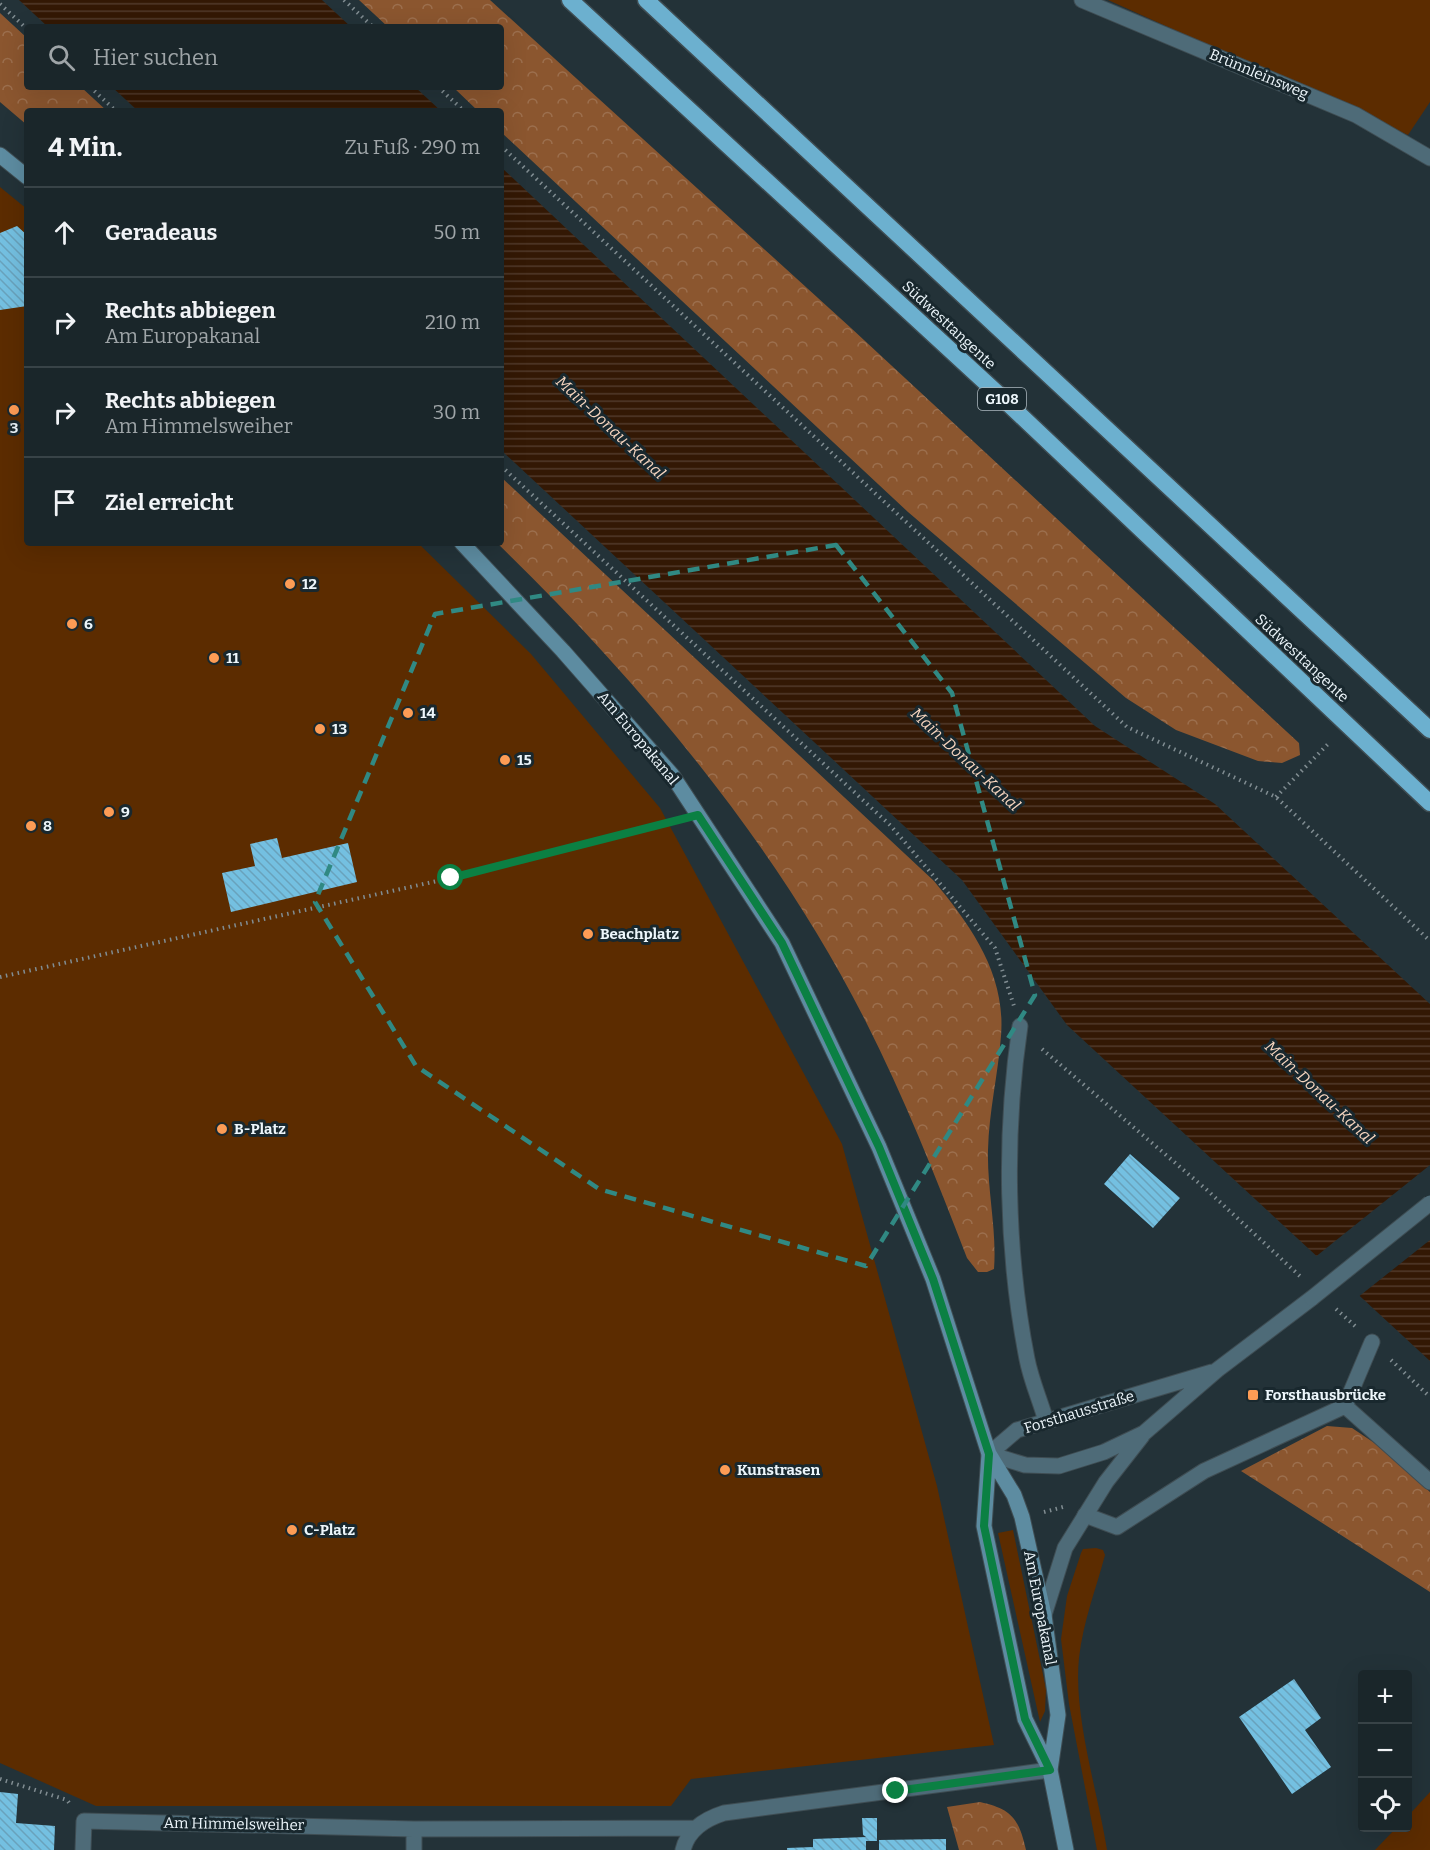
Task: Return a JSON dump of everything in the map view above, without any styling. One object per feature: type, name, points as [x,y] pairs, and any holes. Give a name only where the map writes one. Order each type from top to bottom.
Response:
[{"type":"highway","name":"Südwesttangente","points":[[570,0],[997,393],[1430,803]]},
{"type":"highway","name":"Südwesttangente","points":[[646,0],[1430,730]]},
{"type":"main road","points":[[0,155],[24,175]]},
{"type":"main road","name":"Am Europakanal","points":[[465,546],[555,643],[672,775],[782,943],[879,1147],[933,1279],[989,1454],[1014,1495],[1022,1518],[1044,1615],[1058,1715],[1050,1770]]},
{"type":"main road","name":"Am Europakanal","points":[[989,1454],[984,1526],[1025,1719],[1050,1770],[1066,1850]]},
{"type":"street","name":"Brünnleinsweg","points":[[1082,0],[1356,115],[1430,158]]},
{"type":"street","points":[[1020,1026],[1013,1075],[1010,1243],[1027,1361],[1046,1420]]},
{"type":"street","name":"Forsthausstraße","points":[[989,1454],[1025,1465],[1059,1466],[1104,1452],[1144,1433],[1311,1292],[1430,1203]]},
{"type":"street","points":[[1085,1515],[1117,1527],[1204,1471],[1345,1406],[1372,1342]]},
{"type":"street","name":"Forsthausstraße","points":[[989,1454],[1017,1430],[1217,1370]]},
{"type":"street","points":[[1345,1406],[1430,1482]]},
{"type":"street","points":[[1044,1615],[1065,1548],[1106,1482],[1144,1433]]},
{"type":"street","points":[[683,1850],[695,1828],[708,1818],[724,1813],[1050,1770]]},
{"type":"street","points":[[83,1850],[84,1821]]},
{"type":"street","name":"Am Himmelsweiher","points":[[84,1821],[414,1829],[695,1828]]},
{"type":"street","points":[[414,1829],[414,1850]]},
{"type":"path","points":[[344,0],[370,24]]},
{"type":"path","points":[[0,4],[24,26]]},
{"type":"path","points":[[93,90],[113,108]]},
{"type":"path","points":[[441,90],[461,108]]},
{"type":"path","points":[[504,149],[1126,727],[1276,797],[1430,941]]},
{"type":"path","points":[[504,469],[891,826],[995,948],[1020,1026],[1042,1049],[1207,1190],[1311,1292]]},
{"type":"path","points":[[1276,797],[1346,725]]},
{"type":"path","points":[[0,977],[451,878],[698,815]]},
{"type":"path","points":[[1328,1302],[1430,1396]]},
{"type":"path","points":[[1042,1513],[1069,1505]]},
{"type":"path","points":[[0,1779],[67,1800],[84,1821]]},
{"type":"highlighted area","points":[[836,545],[952,693],[1035,995],[866,1266],[599,1189],[416,1066],[315,902],[435,614]]},
{"type":"shaded area","points":[[1108,0],[1430,0],[1430,102],[1408,135]]},
{"type":"shaded area","points":[[0,187],[24,207],[24,546],[421,546],[531,654],[660,808],[842,1144],[937,1486],[994,1745],[691,1779],[671,1806],[96,1806],[0,1763]]},
{"type":"shaded area","points":[[1013,1530],[1046,1689],[1045,1711],[1040,1722],[998,1533]]},
{"type":"shaded area","points":[[1083,1549],[1103,1550],[1105,1555],[1083,1631],[1078,1681],[1087,1754],[1107,1850],[1097,1850],[1069,1704],[1061,1639],[1067,1596],[1081,1553]]},
{"type":"shaded area","points":[[1430,1792],[1430,1850],[1375,1850],[1392,1832],[1412,1832],[1412,1812]]},
{"type":"green space","points":[[359,0],[490,0],[851,328],[1299,743],[1300,755],[1282,763],[1258,761],[1176,730],[1126,698],[908,512],[504,135],[504,108],[475,108],[456,90],[504,90],[504,24],[385,24]]},
{"type":"green space","points":[[0,13],[24,35],[24,90],[84,90],[104,108],[24,108],[24,122],[0,102]]},
{"type":"green space","points":[[504,480],[934,881],[973,933],[992,972],[1001,1013],[1000,1050],[988,1150],[994,1269],[978,1272],[967,1258],[893,1078],[865,1020],[790,890],[747,828],[652,707],[550,595],[500,546],[504,546]]},
{"type":"green space","points":[[1327,1426],[1352,1428],[1385,1450],[1430,1492],[1430,1592],[1241,1471]]},
{"type":"green space","points":[[980,1802],[1000,1808],[1012,1817],[1020,1830],[1026,1850],[959,1850],[947,1807]]},
{"type":"water","points":[[19,0],[322,0],[348,24],[45,24]]},
{"type":"water","points":[[115,90],[418,90],[438,108],[135,108]]},
{"type":"water","name":"Main-Donau-Kanal","points":[[504,170],[1095,726],[1215,804],[1430,1004],[1430,1361],[1067,1025],[962,880],[504,453]]},
{"type":"pier","points":[[1430,1165],[1430,1240],[1357,1298],[1314,1258]]},
{"type":"building","points":[[17,226],[24,232],[24,306],[0,310],[0,233]]},
{"type":"building","points":[[277,838],[282,858],[348,843],[357,882],[231,912],[222,873],[255,866],[250,844]]},
{"type":"building","points":[[1130,1154],[1180,1198],[1153,1228],[1104,1184]]},
{"type":"building","points":[[1294,1679],[1321,1718],[1305,1730],[1331,1767],[1292,1794],[1239,1717]]},
{"type":"building","points":[[0,1792],[18,1794],[16,1823],[55,1826],[54,1850],[0,1850]]},
{"type":"building","points":[[862,1818],[877,1818],[877,1841],[866,1841],[866,1850],[787,1850],[787,1848],[813,1847],[813,1839],[866,1837],[863,1835]]},
{"type":"building","points":[[946,1839],[946,1850],[879,1850],[879,1840]]},
{"type":"place","name":"3","points":[[14,410]]},
{"type":"place","name":"12","points":[[290,584]]},
{"type":"place","name":"6","points":[[72,624]]},
{"type":"place","name":"11","points":[[214,658]]},
{"type":"place","name":"14","points":[[408,713]]},
{"type":"place","name":"13","points":[[320,729]]},
{"type":"place","name":"15","points":[[505,760]]},
{"type":"place","name":"9","points":[[109,812]]},
{"type":"place","name":"8","points":[[31,826]]},
{"type":"place","name":"Beachplatz","points":[[588,934]]},
{"type":"place","name":"B-Platz","points":[[222,1129]]},
{"type":"place","name":"Forsthausbrücke","points":[[1253,1395]]},
{"type":"place","name":"Kunstrasen","points":[[725,1470]]},
{"type":"place","name":"C-Platz","points":[[292,1530]]},
{"type":"route","points":[[451,878],[698,815],[782,943],[879,1147],[933,1279],[989,1454],[984,1526],[1025,1719],[1050,1770],[896,1791]]}]
